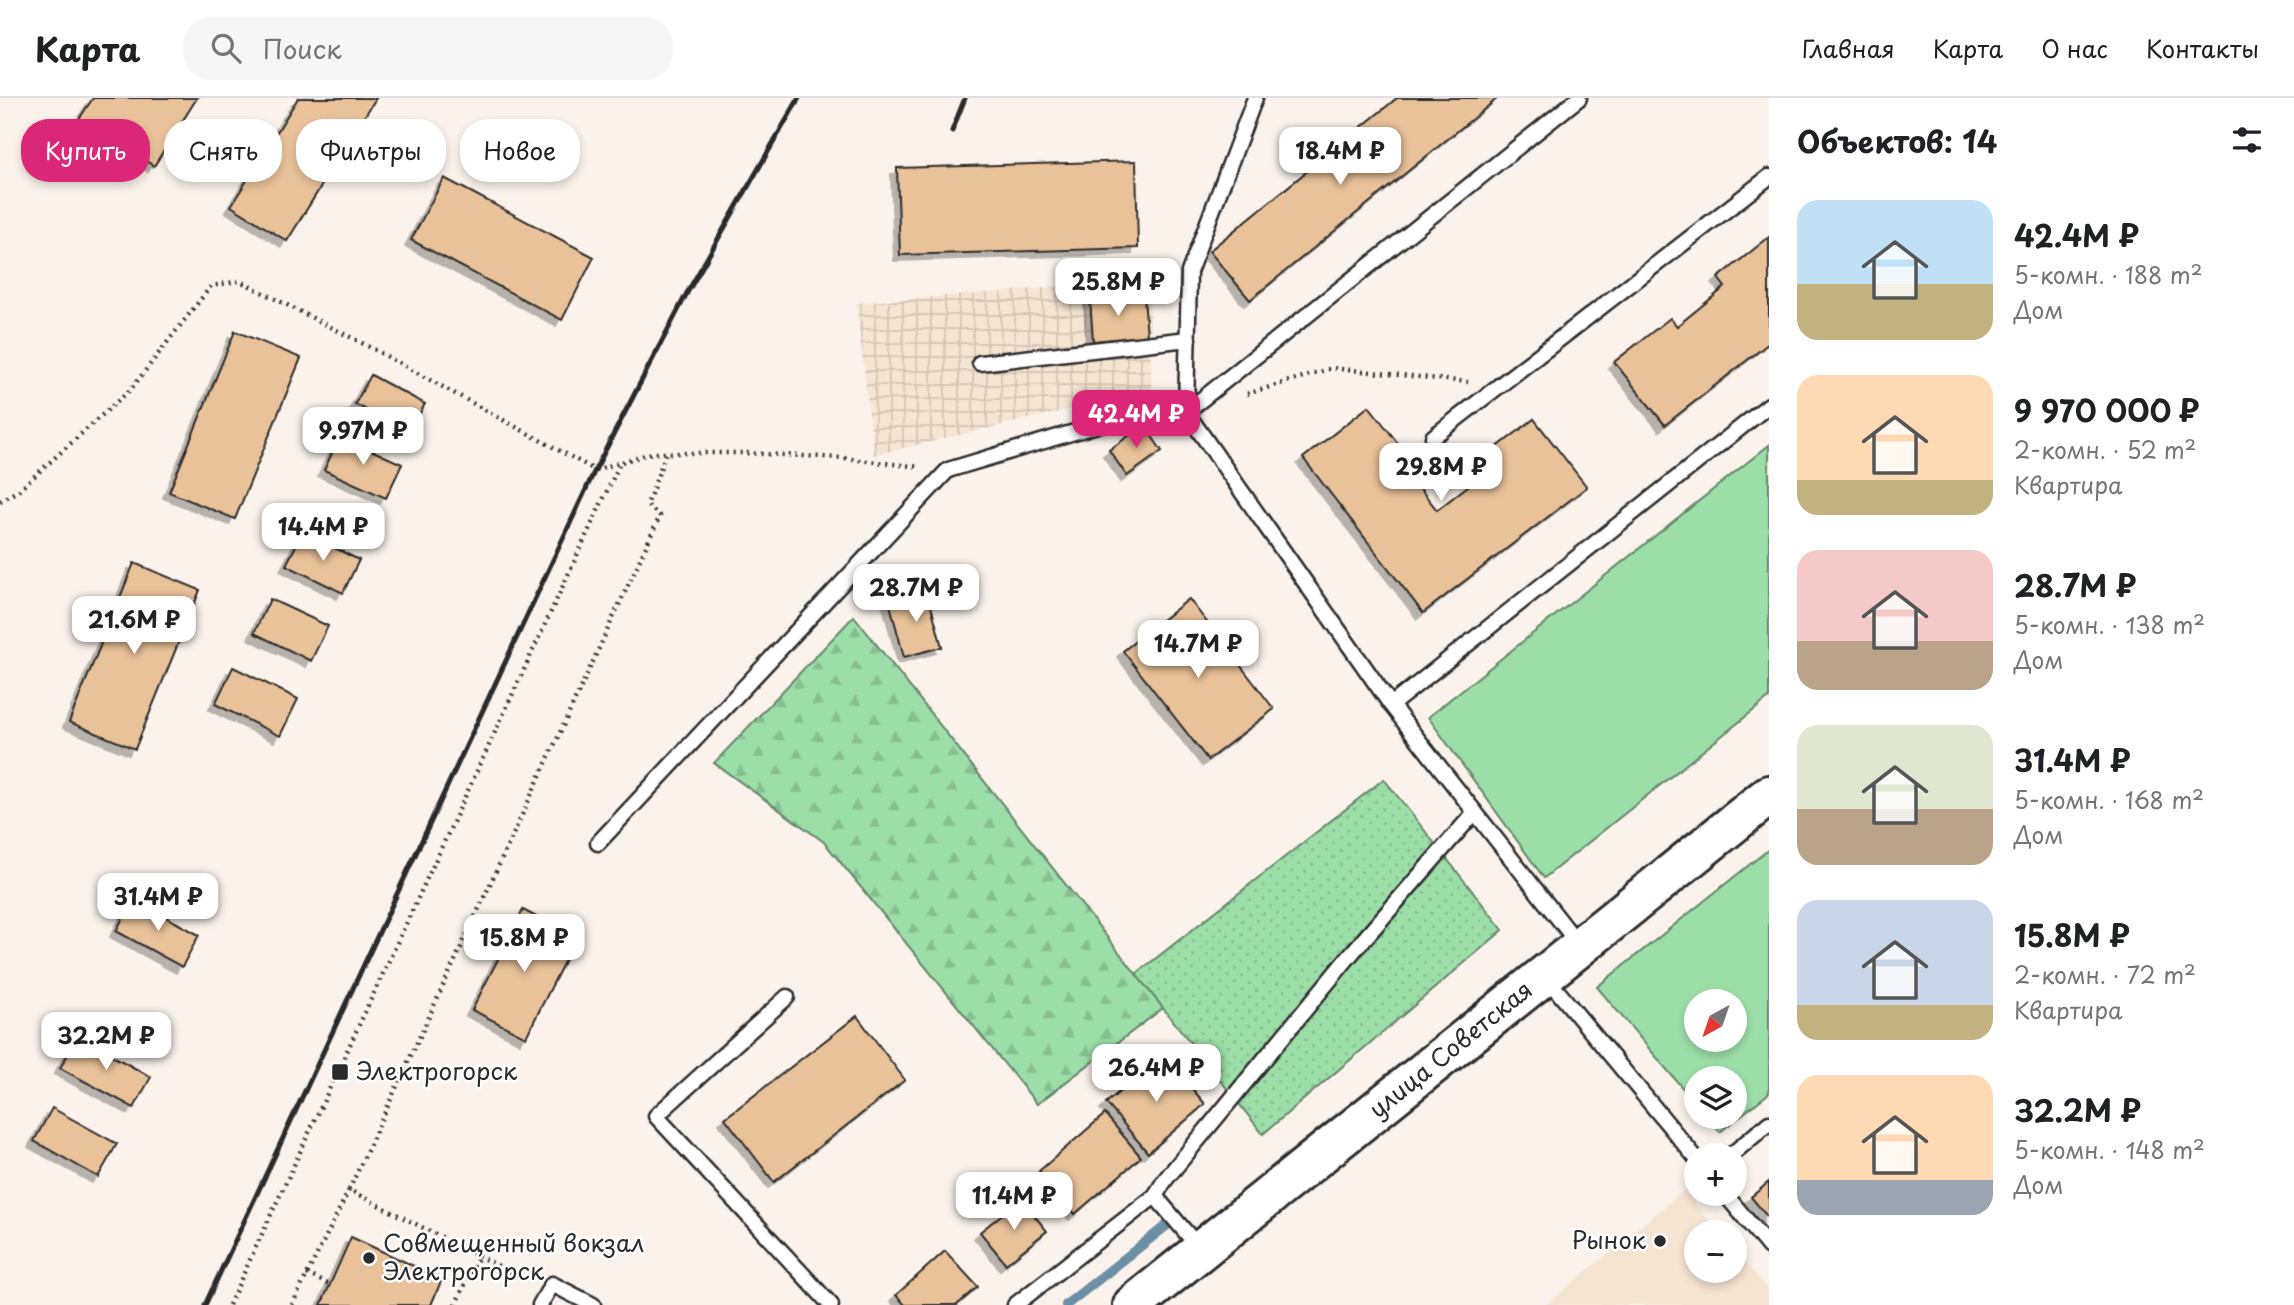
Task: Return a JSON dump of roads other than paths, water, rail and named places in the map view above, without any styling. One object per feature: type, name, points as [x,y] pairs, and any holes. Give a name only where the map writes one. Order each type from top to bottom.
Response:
[{"type":"street","name":"улица Советская","points":[[1133,1305],[1769,794]]},
{"type":"lane","points":[[1255,98],[1189,272],[1186,412],[1391,705],[1580,946]]},
{"type":"lane","points":[[598,843],[948,470],[1144,411],[1186,412],[1579,98]]},
{"type":"lane","points":[[1433,437],[1769,177]]},
{"type":"lane","points":[[980,363],[1188,339]]},
{"type":"lane","points":[[1391,705],[1769,405]]},
{"type":"lane","points":[[1015,1305],[1155,1196],[1351,954],[1475,812]]},
{"type":"lane","points":[[1544,975],[1684,1144]]},
{"type":"lane","points":[[787,997],[656,1116],[831,1305]]},
{"type":"lane","points":[[1745,1143],[1769,1123]]},
{"type":"lane","points":[[1155,1196],[1201,1251]]},
{"type":"lane","points":[[1735,1206],[1769,1247]]},
{"type":"lane","points":[[540,1305],[552,1284],[593,1305]]},
{"type":"waterway","points":[[1066,1305],[1171,1222]]},
{"type":"railway","points":[[205,1305],[595,470],[687,293],[799,98]]},
{"type":"railway","points":[[952,131],[965,98]]},
{"type":"place","name":"Электрогорск","points":[[340,1072]]},
{"type":"place","name":"Рынок","points":[[1660,1241]]},
{"type":"place","name":"Совмещенный вокзал Электрогорск","points":[[369,1258]]}]
